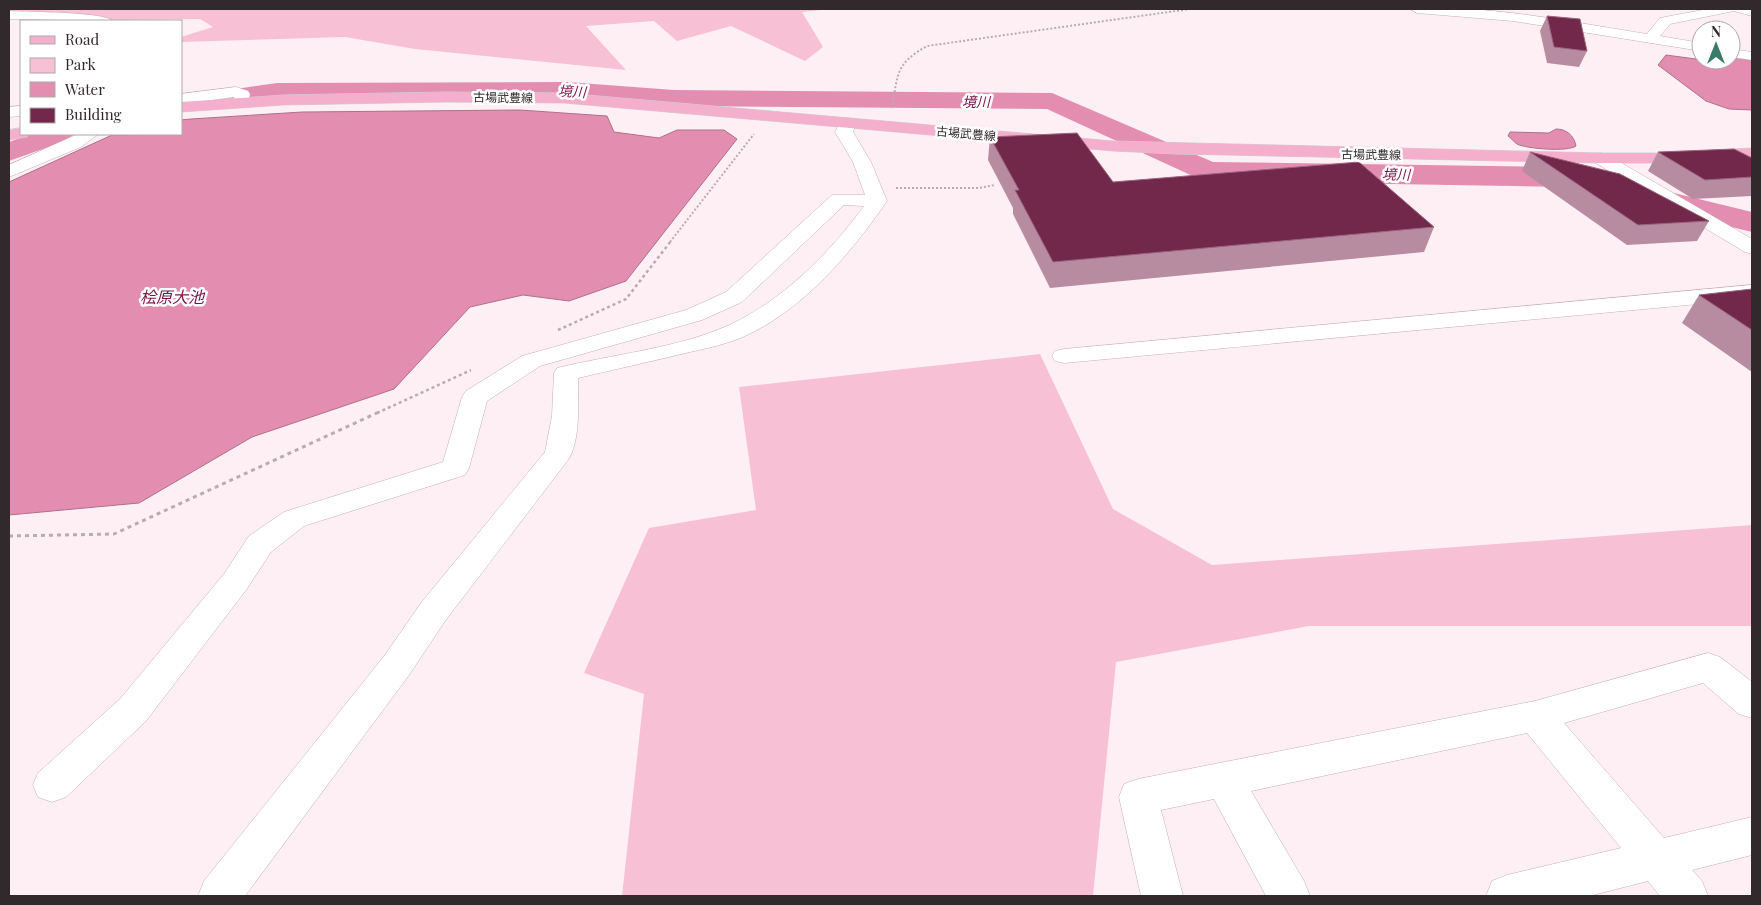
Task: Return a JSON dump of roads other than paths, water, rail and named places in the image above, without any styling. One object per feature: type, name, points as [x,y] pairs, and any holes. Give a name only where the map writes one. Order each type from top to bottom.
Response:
[{"type":"main road","name":"古場武豊線","points":[[182,107],[241,102],[446,97],[564,98],[1168,149],[1600,158],[1661,158],[1752,153]]},
{"type":"street","points":[[1417,9],[1539,21],[1691,45]]},
{"type":"street","points":[[1492,9],[1513,18]]},
{"type":"street","points":[[1651,38],[1665,21],[1728,9]]},
{"type":"street","points":[[1739,9],[1752,12]]},
{"type":"street","points":[[1539,21],[1543,15],[1562,12]]},
{"type":"street","points":[[9,15],[98,20]]},
{"type":"street","points":[[182,98],[236,92],[242,94],[241,102]]},
{"type":"street","points":[[220,896],[397,665],[433,612],[558,454],[565,416],[566,373],[714,339],[738,331],[792,295],[821,268],[868,216],[875,195],[862,162],[844,132],[848,123]]},
{"type":"street","points":[[9,172],[75,143],[87,135]]},
{"type":"street","points":[[1600,158],[1752,248]]},
{"type":"street","points":[[52,785],[133,710],[235,582],[260,544],[294,519],[455,468],[475,397],[531,361],[694,315],[734,297],[839,199],[875,195]]},
{"type":"street","points":[[1064,356],[1752,292]]},
{"type":"street","points":[[1162,896],[1138,797],[1535,716],[1708,667],[1752,703]]},
{"type":"street","points":[[1535,716],[1687,896]]},
{"type":"street","points":[[1224,780],[1289,896]]},
{"type":"street","points":[[1508,896],[1752,836]]},
{"type":"water","points":[[1666,55],[1691,58],[1691,70],[1741,70],[1741,57],[1752,59],[1752,110],[1729,109],[1706,101],[1658,65]]},
{"type":"water","name":"桧原大池","points":[[520,110],[607,116],[614,132],[659,138],[677,130],[724,130],[737,139],[626,281],[569,301],[523,295],[470,307],[394,389],[252,437],[139,503],[9,515],[9,182],[112,135],[182,135],[182,120],[302,112]]},
{"type":"water","points":[[1556,129],[1569,133],[1576,146],[1565,149],[1547,149],[1522,146],[1508,136],[1510,132],[1549,133]]},
{"type":"waterway","name":"境川","points":[[185,104],[277,91],[567,90],[674,98],[1052,101],[1208,171],[1567,177],[1752,222]]},
{"type":"waterway","name":"境川","points":[[9,152],[55,135]]}]
